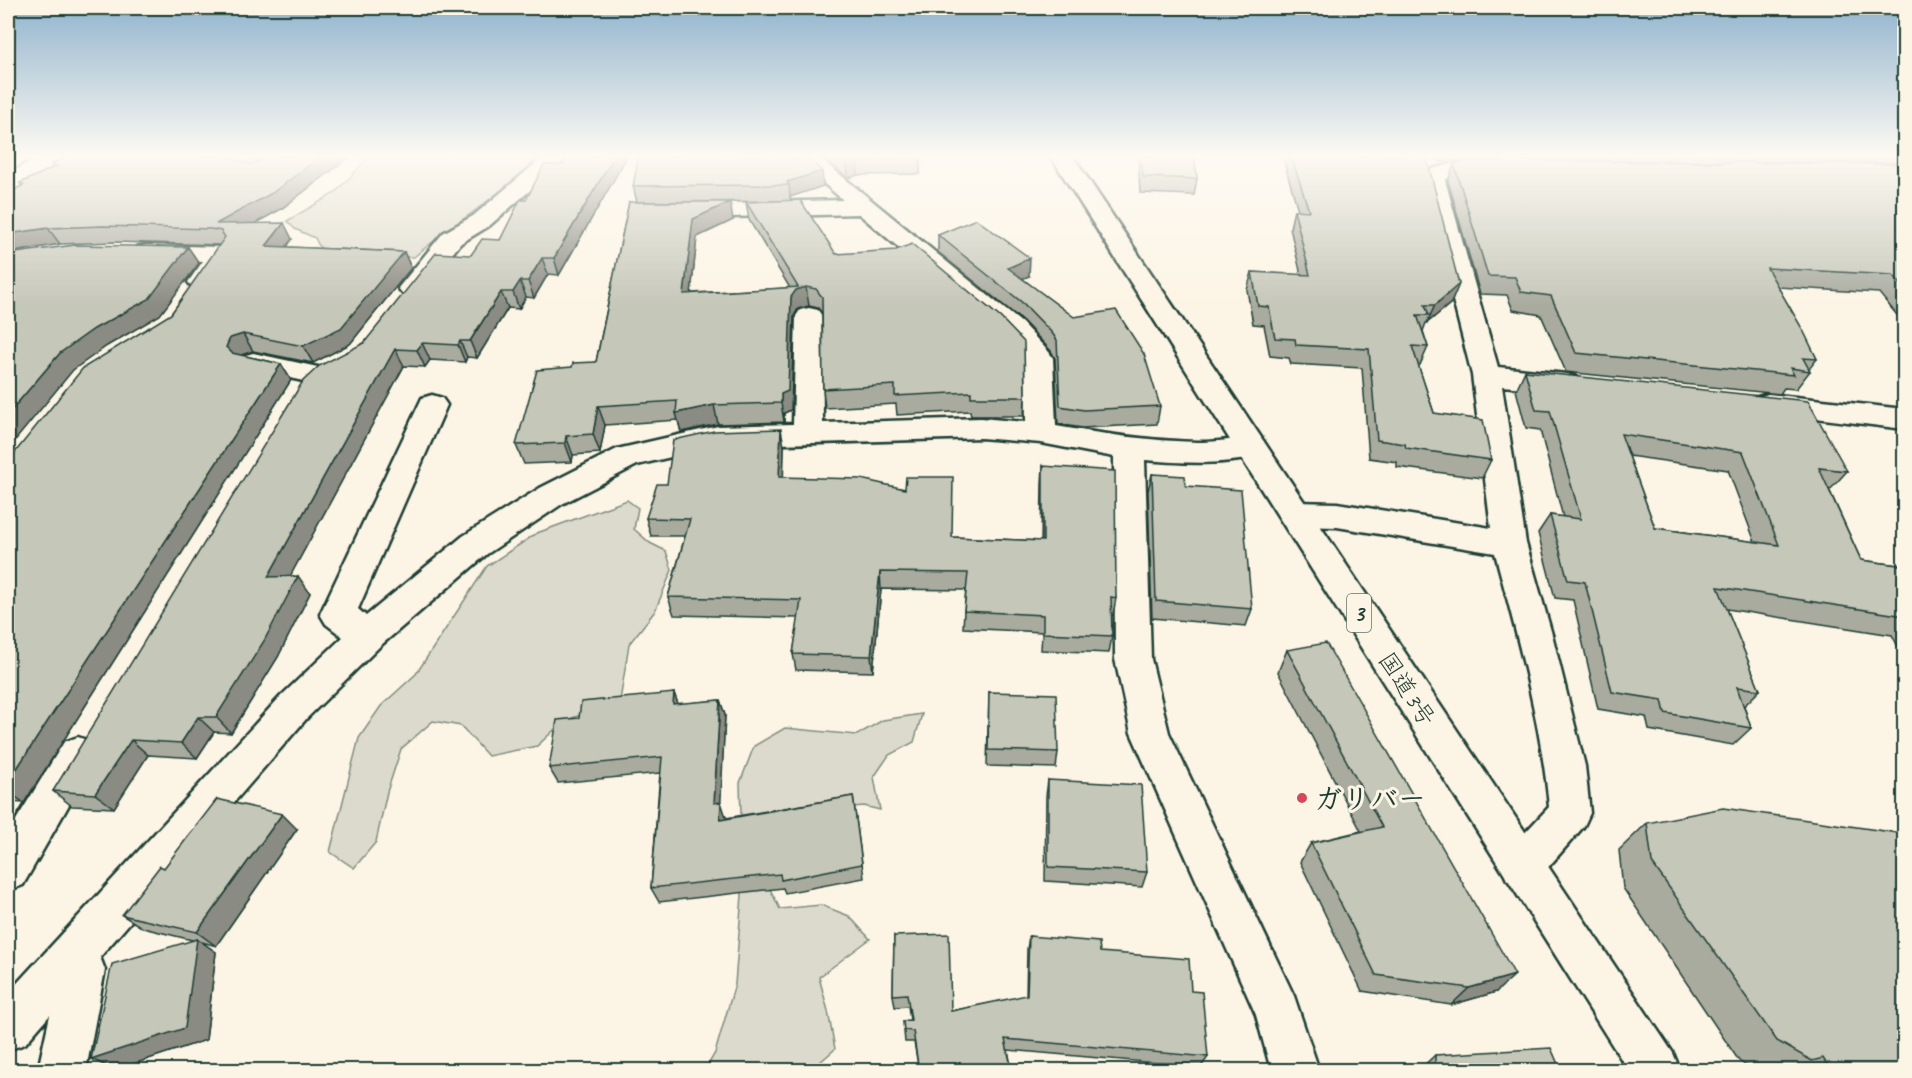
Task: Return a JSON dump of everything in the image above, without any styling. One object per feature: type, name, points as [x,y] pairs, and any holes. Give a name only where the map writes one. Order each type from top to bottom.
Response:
[{"type":"main road","points":[[396,308],[452,238],[481,221],[500,205]]},
{"type":"main road","name":"国道3号","points":[[1095,205],[1656,1071]]},
{"type":"main road","points":[[1440,205],[1485,375],[1509,543],[1535,638],[1565,766],[1570,813],[1522,867]]},
{"type":"main road","points":[[665,211],[758,211],[863,207],[1011,329],[1040,358],[1041,433]]},
{"type":"main road","points":[[126,252],[221,254],[184,305]]},
{"type":"main road","points":[[808,433],[809,316]]},
{"type":"main road","points":[[253,362],[330,368],[300,390],[294,400]]},
{"type":"main road","points":[[1485,375],[1590,386]]},
{"type":"main road","points":[[1742,401],[1905,419]]},
{"type":"main road","points":[[367,636],[338,614],[432,405]]},
{"type":"main road","points":[[8,1027],[294,707],[367,636],[475,545],[550,496],[628,456],[718,436],[981,428],[1041,433],[1129,449],[1201,453],[1252,448]]},
{"type":"main road","points":[[1129,449],[1133,659],[1150,733],[1278,1012],[1295,1071]]},
{"type":"main road","points":[[1295,514],[1337,515],[1509,543]]},
{"type":"main road","points":[[8,871],[95,728]]},
{"type":"main road","points":[[62,1071],[82,970],[69,959]]},
{"type":"shaded area","points":[[314,205],[482,205],[414,257],[339,257],[320,248],[315,238],[295,229],[287,221]]},
{"type":"shaded area","points":[[627,500],[638,508],[634,529],[650,543],[666,551],[672,570],[655,611],[629,644],[620,701],[564,721],[537,746],[488,756],[461,726],[433,721],[401,749],[387,792],[376,842],[354,868],[330,852],[359,738],[381,706],[416,674],[487,566],[537,533]]},
{"type":"shaded area","points":[[922,714],[914,742],[889,755],[874,777],[880,810],[864,806],[829,809],[764,877],[780,909],[821,905],[849,916],[870,939],[819,977],[835,1049],[811,1070],[705,1070],[715,1053],[735,984],[743,882],[740,783],[754,746],[785,728],[857,735],[883,720]]},
{"type":"building","points":[[8,205],[250,205],[216,224],[284,223],[266,246],[404,252],[341,328],[303,346],[243,334],[230,338],[226,347],[232,353],[281,364],[8,782],[8,461],[83,368],[171,314],[225,237],[221,231],[211,229],[103,226],[48,228],[8,234]]},
{"type":"building","points":[[517,205],[585,205],[554,258],[542,258],[528,281],[520,281],[513,292],[501,292],[470,341],[460,341],[458,345],[422,343],[417,350],[395,349],[268,577],[298,576],[264,641],[216,717],[198,717],[181,743],[131,740],[95,794],[53,791],[303,381],[319,366],[364,343],[436,253],[471,255],[482,239],[500,240]]},
{"type":"building","points":[[628,205],[723,205],[693,219],[684,294],[798,287],[748,205],[804,205],[836,254],[896,250],[912,244],[1001,318],[1024,342],[1025,397],[971,397],[971,392],[895,396],[895,385],[823,389],[822,297],[816,289],[806,287],[796,290],[791,297],[788,391],[781,394],[781,403],[714,405],[676,413],[677,401],[598,406],[593,434],[566,436],[565,443],[516,445],[537,370],[572,367],[573,363],[596,362]]},
{"type":"building","points":[[1307,205],[1439,205],[1459,284],[1435,305],[1425,305],[1429,315],[1417,315],[1428,347],[1412,346],[1434,413],[1483,420],[1491,460],[1406,448],[1405,444],[1377,440],[1369,349],[1296,345],[1295,339],[1275,338],[1269,307],[1258,306],[1252,272],[1310,275],[1294,210],[1309,211]]},
{"type":"building","points":[[1467,205],[1905,205],[1905,289],[1893,275],[1767,268],[1817,359],[1803,358],[1810,371],[1790,368],[1794,375],[1576,353],[1551,296],[1521,292],[1515,277],[1488,276]]},
{"type":"building","points":[[976,219],[1030,258],[1008,268],[1074,317],[1116,310],[1144,354],[1160,406],[1084,410],[1060,406],[1057,340],[1024,304],[938,235]]},
{"type":"building","points":[[75,245],[188,247],[149,299],[94,329],[60,353],[8,414],[8,254]]},
{"type":"building","points":[[1525,371],[1808,401],[1847,471],[1819,468],[1861,560],[1905,566],[1905,616],[1718,587],[1760,690],[1737,687],[1751,728],[1665,713],[1662,700],[1612,692],[1585,582],[1568,580],[1550,515],[1581,519],[1550,411],[1536,410]],"holes":[[[1621,434],[1743,452],[1779,545],[1655,528]]]},
{"type":"building","points":[[781,429],[779,477],[861,479],[905,489],[906,477],[953,477],[952,537],[1043,541],[1043,466],[1115,471],[1116,598],[1111,597],[1112,636],[1043,633],[1043,615],[964,611],[968,573],[880,572],[871,656],[793,654],[801,600],[668,597],[690,519],[646,518],[657,484],[667,484],[673,440],[714,431]]},
{"type":"building","points":[[1152,474],[1185,476],[1186,486],[1241,490],[1252,609],[1156,601]]},
{"type":"building","points":[[1326,643],[1515,975],[1469,988],[1376,975],[1311,843],[1382,827],[1287,650]]},
{"type":"building","points":[[989,692],[1056,694],[1058,752],[988,750]]},
{"type":"building","points":[[674,693],[673,704],[720,700],[714,803],[721,802],[720,820],[853,796],[862,864],[781,880],[780,874],[651,888],[662,757],[549,768],[557,720],[579,718],[581,702]]},
{"type":"building","points":[[1048,780],[1141,785],[1147,872],[1048,867]]},
{"type":"building","points":[[217,799],[282,814],[197,932],[122,915],[160,866],[164,868]]},
{"type":"building","points":[[1723,808],[1905,834],[1905,1071],[1831,1071],[1823,1058],[1812,1061],[1777,1041],[1652,863],[1647,823]]},
{"type":"building","points":[[949,934],[951,1011],[1027,995],[1029,936],[1099,942],[1100,952],[1189,959],[1191,991],[1202,992],[1208,1057],[1005,1039],[1012,1071],[919,1071],[913,1031],[904,1030],[903,1021],[911,1020],[907,994],[893,995],[894,936]]},
{"type":"building","points":[[197,939],[185,1028],[91,1059],[112,964]]},
{"type":"building","points":[[1551,1048],[1561,1071],[1435,1071],[1435,1055]]},
{"type":"place","name":"ガリバー","points":[[1302,798]]}]
